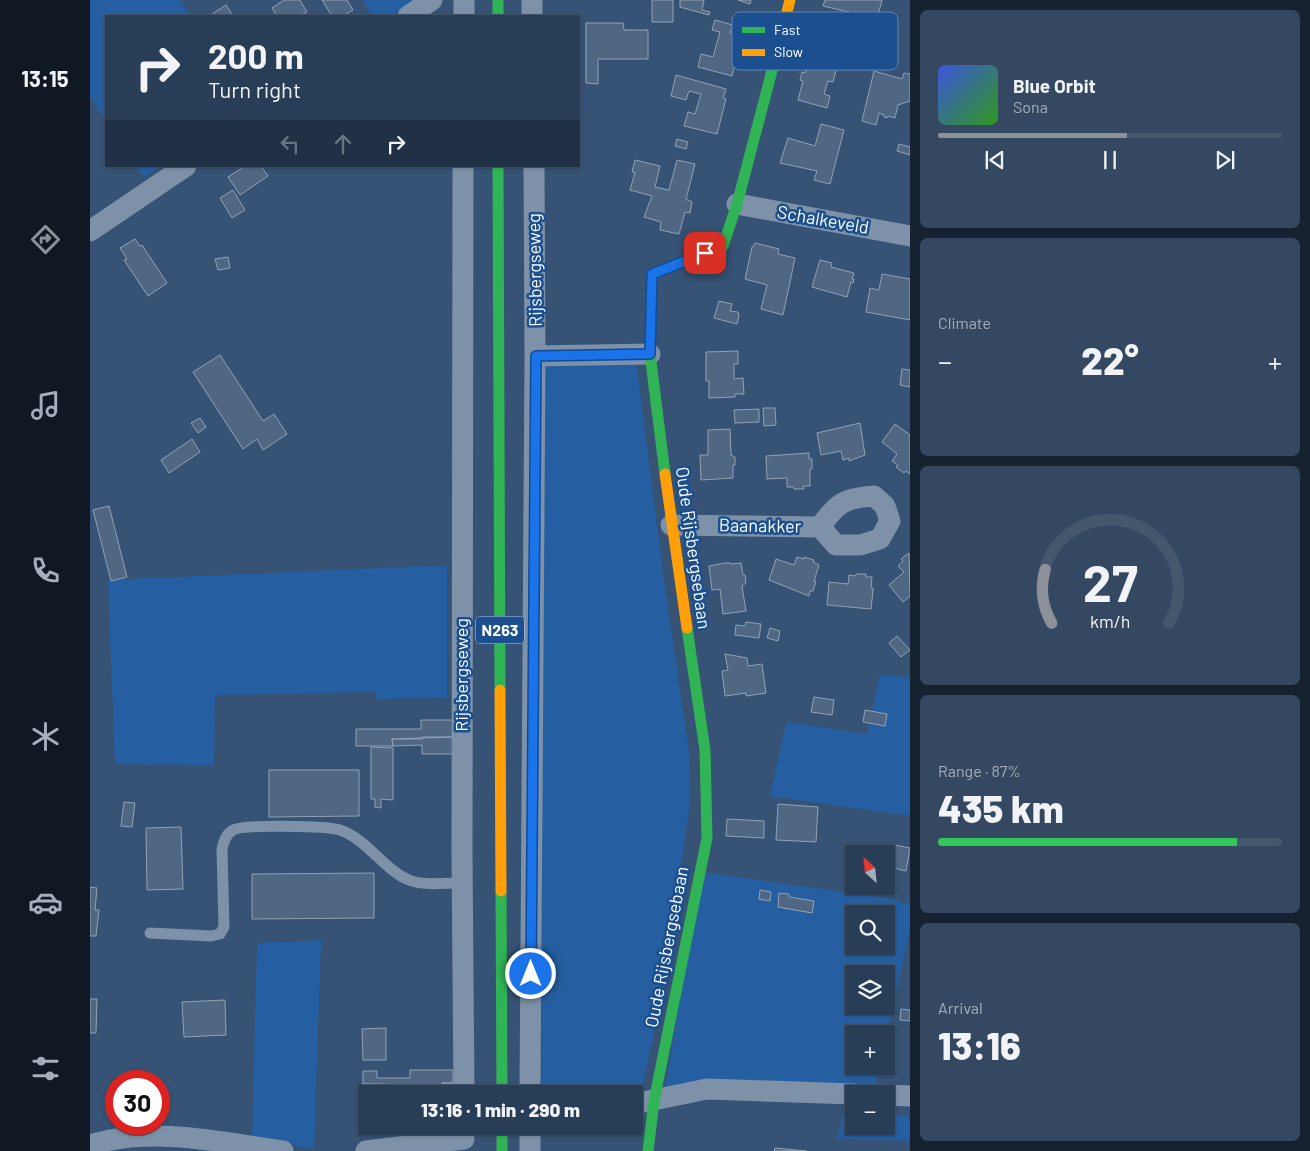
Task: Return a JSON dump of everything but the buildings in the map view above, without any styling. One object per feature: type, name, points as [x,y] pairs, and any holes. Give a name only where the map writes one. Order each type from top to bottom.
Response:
[{"type":"street","points":[[410,15],[432,0]]},
{"type":"street","points":[[464,0],[464,15]]},
{"type":"street","points":[[498,0],[498,15]]},
{"type":"street","points":[[532,0],[532,15]]},
{"type":"street","name":"Oude Rijsbergsebaan","points":[[648,1151],[644,1102],[707,838],[705,750],[671,525],[650,354],[652,274],[723,246],[737,204],[772,70]]},
{"type":"street","points":[[90,231],[185,167]]},
{"type":"street","name":"Rijsbergseweg","points":[[463,167],[462,884],[464,1085]]},
{"type":"street","name":"Rijsbergseweg","points":[[498,167],[502,1085]]},
{"type":"street","name":"Rijsbergseweg","points":[[530,1085],[536,356],[534,167]]},
{"type":"street","name":"Schalkeveld","points":[[737,204],[910,236]]},
{"type":"street","points":[[536,356],[650,354]]},
{"type":"street","name":"Baanakker","points":[[671,525],[820,527]]},
{"type":"street","points":[[644,1102],[707,1089],[845,1094]]},
{"type":"street","points":[[895,1095],[910,1096]]},
{"type":"street","points":[[90,1145],[123,1138],[162,1135],[283,1151]]},
{"type":"street","points":[[502,1135],[502,1151]]},
{"type":"street","points":[[530,1135],[530,1151]]},
{"type":"street","points":[[366,1151],[464,1139]]},
{"type":"lane","points":[[150,933],[211,936],[220,934],[224,927],[222,849],[228,833],[242,827],[326,828],[341,830],[365,846],[405,878],[419,883],[462,884]]},
{"type":"shaded area","points":[[90,0],[180,0],[189,15],[105,15],[105,119],[90,96]]},
{"type":"shaded area","points":[[363,0],[416,0],[393,15],[371,15]]},
{"type":"shaded area","points":[[137,167],[159,167],[144,177]]},
{"type":"shaded area","points":[[636,360],[664,581],[689,752],[690,802],[667,970],[643,1085],[542,1085],[542,365]]},
{"type":"shaded area","points":[[447,565],[447,698],[376,699],[376,692],[215,695],[214,765],[115,764],[108,580]]},
{"type":"shaded area","points":[[880,675],[910,677],[910,816],[770,796],[786,722],[867,734]]},
{"type":"shaded area","points":[[702,872],[845,892],[845,895],[865,895],[900,900],[899,903],[910,903],[910,929],[895,997],[895,965],[845,965],[845,1015],[891,1015],[889,1025],[845,1025],[845,1075],[878,1075],[876,1085],[845,1085],[845,1091],[665,1087]]},
{"type":"shaded area","points":[[321,940],[314,1149],[252,1139],[257,943]]},
{"type":"shaded area","points":[[843,1113],[845,1113],[845,1135],[895,1135],[895,1115],[910,1116],[910,1141],[837,1139]]},
{"type":"traffic: fast","points":[[498,0],[498,15]]},
{"type":"traffic: fast","points":[[665,474],[650,354],[652,274],[723,246],[737,204],[772,70]]},
{"type":"traffic: fast","points":[[498,167],[500,690]]},
{"type":"traffic: fast","points":[[648,1151],[654,1101],[707,838],[705,750],[687,628]]},
{"type":"traffic: fast","points":[[501,891],[502,1085]]},
{"type":"traffic: fast","points":[[502,1135],[502,1151]]},
{"type":"traffic: slow","points":[[787,12],[790,0]]},
{"type":"traffic: slow","points":[[665,474],[687,628]]},
{"type":"traffic: slow","points":[[500,690],[501,891]]},
{"type":"route","points":[[531,974],[536,356],[650,354],[652,274],[705,253]]}]
